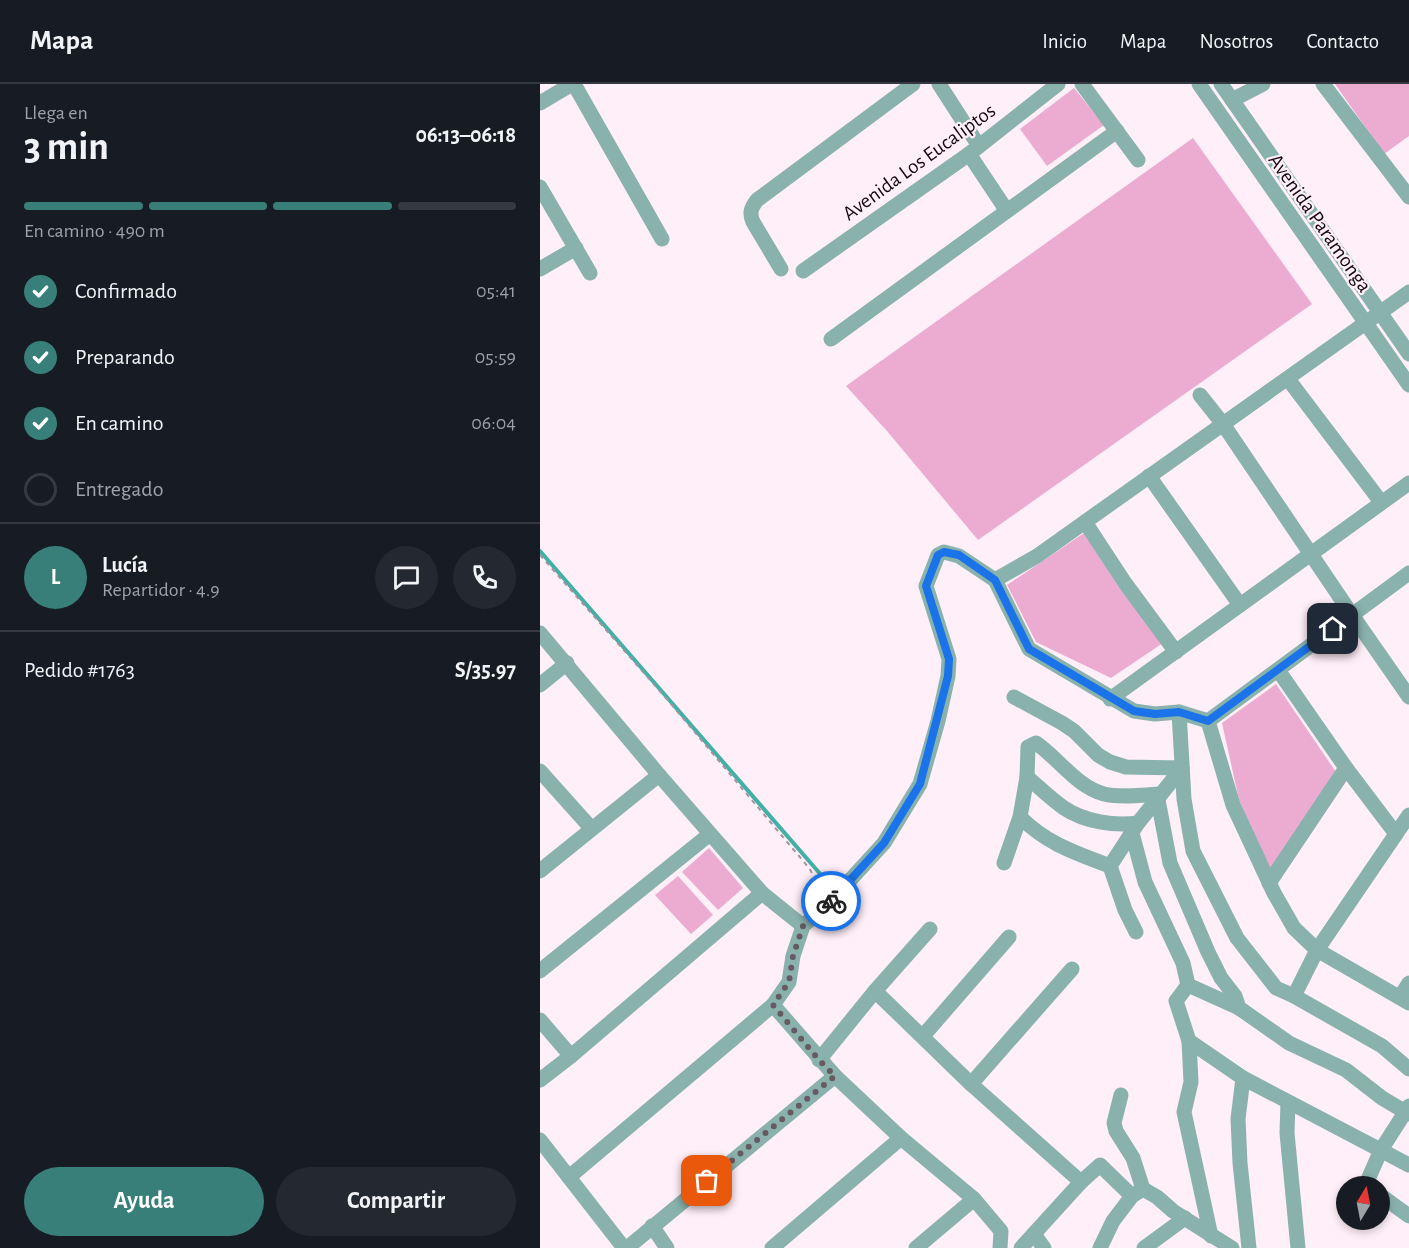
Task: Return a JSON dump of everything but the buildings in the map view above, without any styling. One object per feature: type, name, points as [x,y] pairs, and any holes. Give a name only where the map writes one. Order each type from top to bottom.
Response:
[{"type":"street","points":[[540,104],[573,84],[662,239]]},
{"type":"street","points":[[781,269],[753,222],[750,214],[752,207],[757,200],[913,84]]},
{"type":"street","points":[[939,84],[1007,211]]},
{"type":"street","name":"Avenida Los Eucaliptos","points":[[803,271],[974,150],[1058,84]]},
{"type":"street","points":[[1082,84],[1138,160]]},
{"type":"street","name":"Avenida Paramonga","points":[[1199,84],[1409,385]]},
{"type":"street","name":"Avenida Paramonga","points":[[1221,84],[1409,354]]},
{"type":"street","points":[[1232,100],[1263,84]]},
{"type":"street","points":[[1323,84],[1409,197]]},
{"type":"street","points":[[831,339],[1117,131]]},
{"type":"street","points":[[540,187],[590,273]]},
{"type":"street","points":[[540,269],[576,248]]},
{"type":"street","points":[[995,580],[1037,556],[1409,292]]},
{"type":"street","points":[[1288,379],[1381,502]]},
{"type":"street","points":[[1200,395],[1223,423],[1409,697]]},
{"type":"street","points":[[1149,476],[1240,605]]},
{"type":"street","points":[[1110,699],[1409,483]]},
{"type":"street","points":[[1085,522],[1125,583],[1176,652]]},
{"type":"street","points":[[569,1177],[773,1005],[789,982],[793,956],[803,926],[830,902],[884,843],[920,784],[948,676],[949,659],[926,586],[938,555],[944,552],[959,555],[995,580],[1029,649],[1110,699],[1134,711],[1155,714],[1179,712],[1208,721]]},
{"type":"street","points":[[1208,721],[1409,573]]},
{"type":"street","points":[[540,633],[762,893],[803,926]]},
{"type":"street","points":[[540,685],[567,663]]},
{"type":"street","points":[[1278,670],[1346,768],[1396,834]]},
{"type":"street","points":[[1014,697],[1074,731],[1098,755],[1110,762],[1126,767],[1182,768]]},
{"type":"street","points":[[1179,712],[1184,800],[1193,851],[1237,938],[1276,988],[1382,1046],[1409,1069]]},
{"type":"street","points":[[1208,721],[1233,805],[1269,883],[1294,928],[1317,950],[1404,1000],[1409,983]]},
{"type":"street","points":[[1004,863],[1020,817],[1028,777],[1028,747],[1036,743],[1073,775],[1096,791],[1105,794],[1159,797]]},
{"type":"street","points":[[1110,866],[1135,828],[1182,768]]},
{"type":"street","points":[[1269,883],[1346,768]]},
{"type":"street","points":[[540,771],[591,828]]},
{"type":"street","points":[[540,871],[659,775]]},
{"type":"street","points":[[1028,777],[1059,805],[1074,813],[1098,821],[1135,828]]},
{"type":"street","points":[[1159,797],[1170,863],[1208,952],[1221,978],[1235,996],[1239,1008]]},
{"type":"street","points":[[1294,996],[1317,950],[1409,815]]},
{"type":"street","points":[[1020,817],[1055,845],[1110,866]]},
{"type":"street","points":[[1135,828],[1145,882],[1184,963],[1188,985],[1176,1002],[1189,1041],[1191,1082],[1184,1112],[1211,1236]]},
{"type":"street","points":[[540,971],[710,834]]},
{"type":"street","points":[[1110,866],[1125,910],[1136,932]]},
{"type":"street","points":[[540,1080],[762,893]]},
{"type":"street","points":[[819,1060],[875,991],[930,929]]},
{"type":"street","points":[[923,1036],[1009,937]]},
{"type":"street","points":[[971,1084],[1072,969]]},
{"type":"street","points":[[1188,985],[1239,1008],[1289,1043],[1346,1070],[1382,1098],[1408,1111],[1381,1150],[1370,1176]]},
{"type":"street","points":[[875,991],[971,1084],[1081,1182]]},
{"type":"street","points":[[773,1005],[835,1076],[901,1138],[974,1199],[1001,1231],[1000,1248]]},
{"type":"street","points":[[540,1020],[571,1056]]},
{"type":"street","points":[[1189,1041],[1243,1078],[1409,1165]]},
{"type":"street","points":[[540,1140],[626,1248],[835,1076]]},
{"type":"street","points":[[1243,1078],[1238,1119],[1249,1248]]},
{"type":"street","points":[[1100,1248],[1113,1221],[1137,1192],[1133,1158],[1116,1131],[1114,1123],[1121,1095]]},
{"type":"street","points":[[1288,1102],[1287,1133],[1298,1248]]},
{"type":"street","points":[[778,1246],[901,1138]]},
{"type":"street","points":[[1021,1248],[1081,1182],[1100,1165],[1137,1192],[1185,1218],[1232,1248]]},
{"type":"street","points":[[916,1248],[974,1199]]},
{"type":"street","points":[[1390,1202],[1409,1216]]},
{"type":"street","points":[[1144,1248],[1185,1218]]},
{"type":"street","points":[[652,1226],[667,1248]]},
{"type":"street","points":[[1034,1234],[1044,1248]]},
{"type":"path","points":[[540,555],[659,690],[802,860],[830,902]]},
{"type":"shaded area","points":[[1335,84],[1409,84],[1409,136],[1384,154]]},
{"type":"shaded area","points":[[1074,88],[1104,125],[1047,166],[1020,129]]},
{"type":"shaded area","points":[[1193,138],[1312,304],[978,540],[887,431],[846,386]]},
{"type":"shaded area","points":[[1084,533],[1120,589],[1163,643],[1111,678],[1036,642],[1007,585]]},
{"type":"shaded area","points":[[1276,684],[1336,772],[1270,870],[1239,800],[1222,723]]},
{"type":"shaded area","points":[[709,848],[743,888],[718,910],[682,872]]},
{"type":"shaded area","points":[[678,876],[713,915],[691,934],[655,895]]},
{"type":"waterway","points":[[540,551],[822,876]]},
{"type":"way so far","points":[[707,1181],[835,1076],[773,1005],[789,982],[793,956],[803,926],[831,901]]},
{"type":"route","points":[[831,901],[884,843],[920,784],[948,676],[949,659],[926,586],[938,555],[944,552],[959,555],[995,580],[1029,649],[1110,699],[1134,711],[1155,714],[1179,712],[1208,721],[1333,629]]}]
